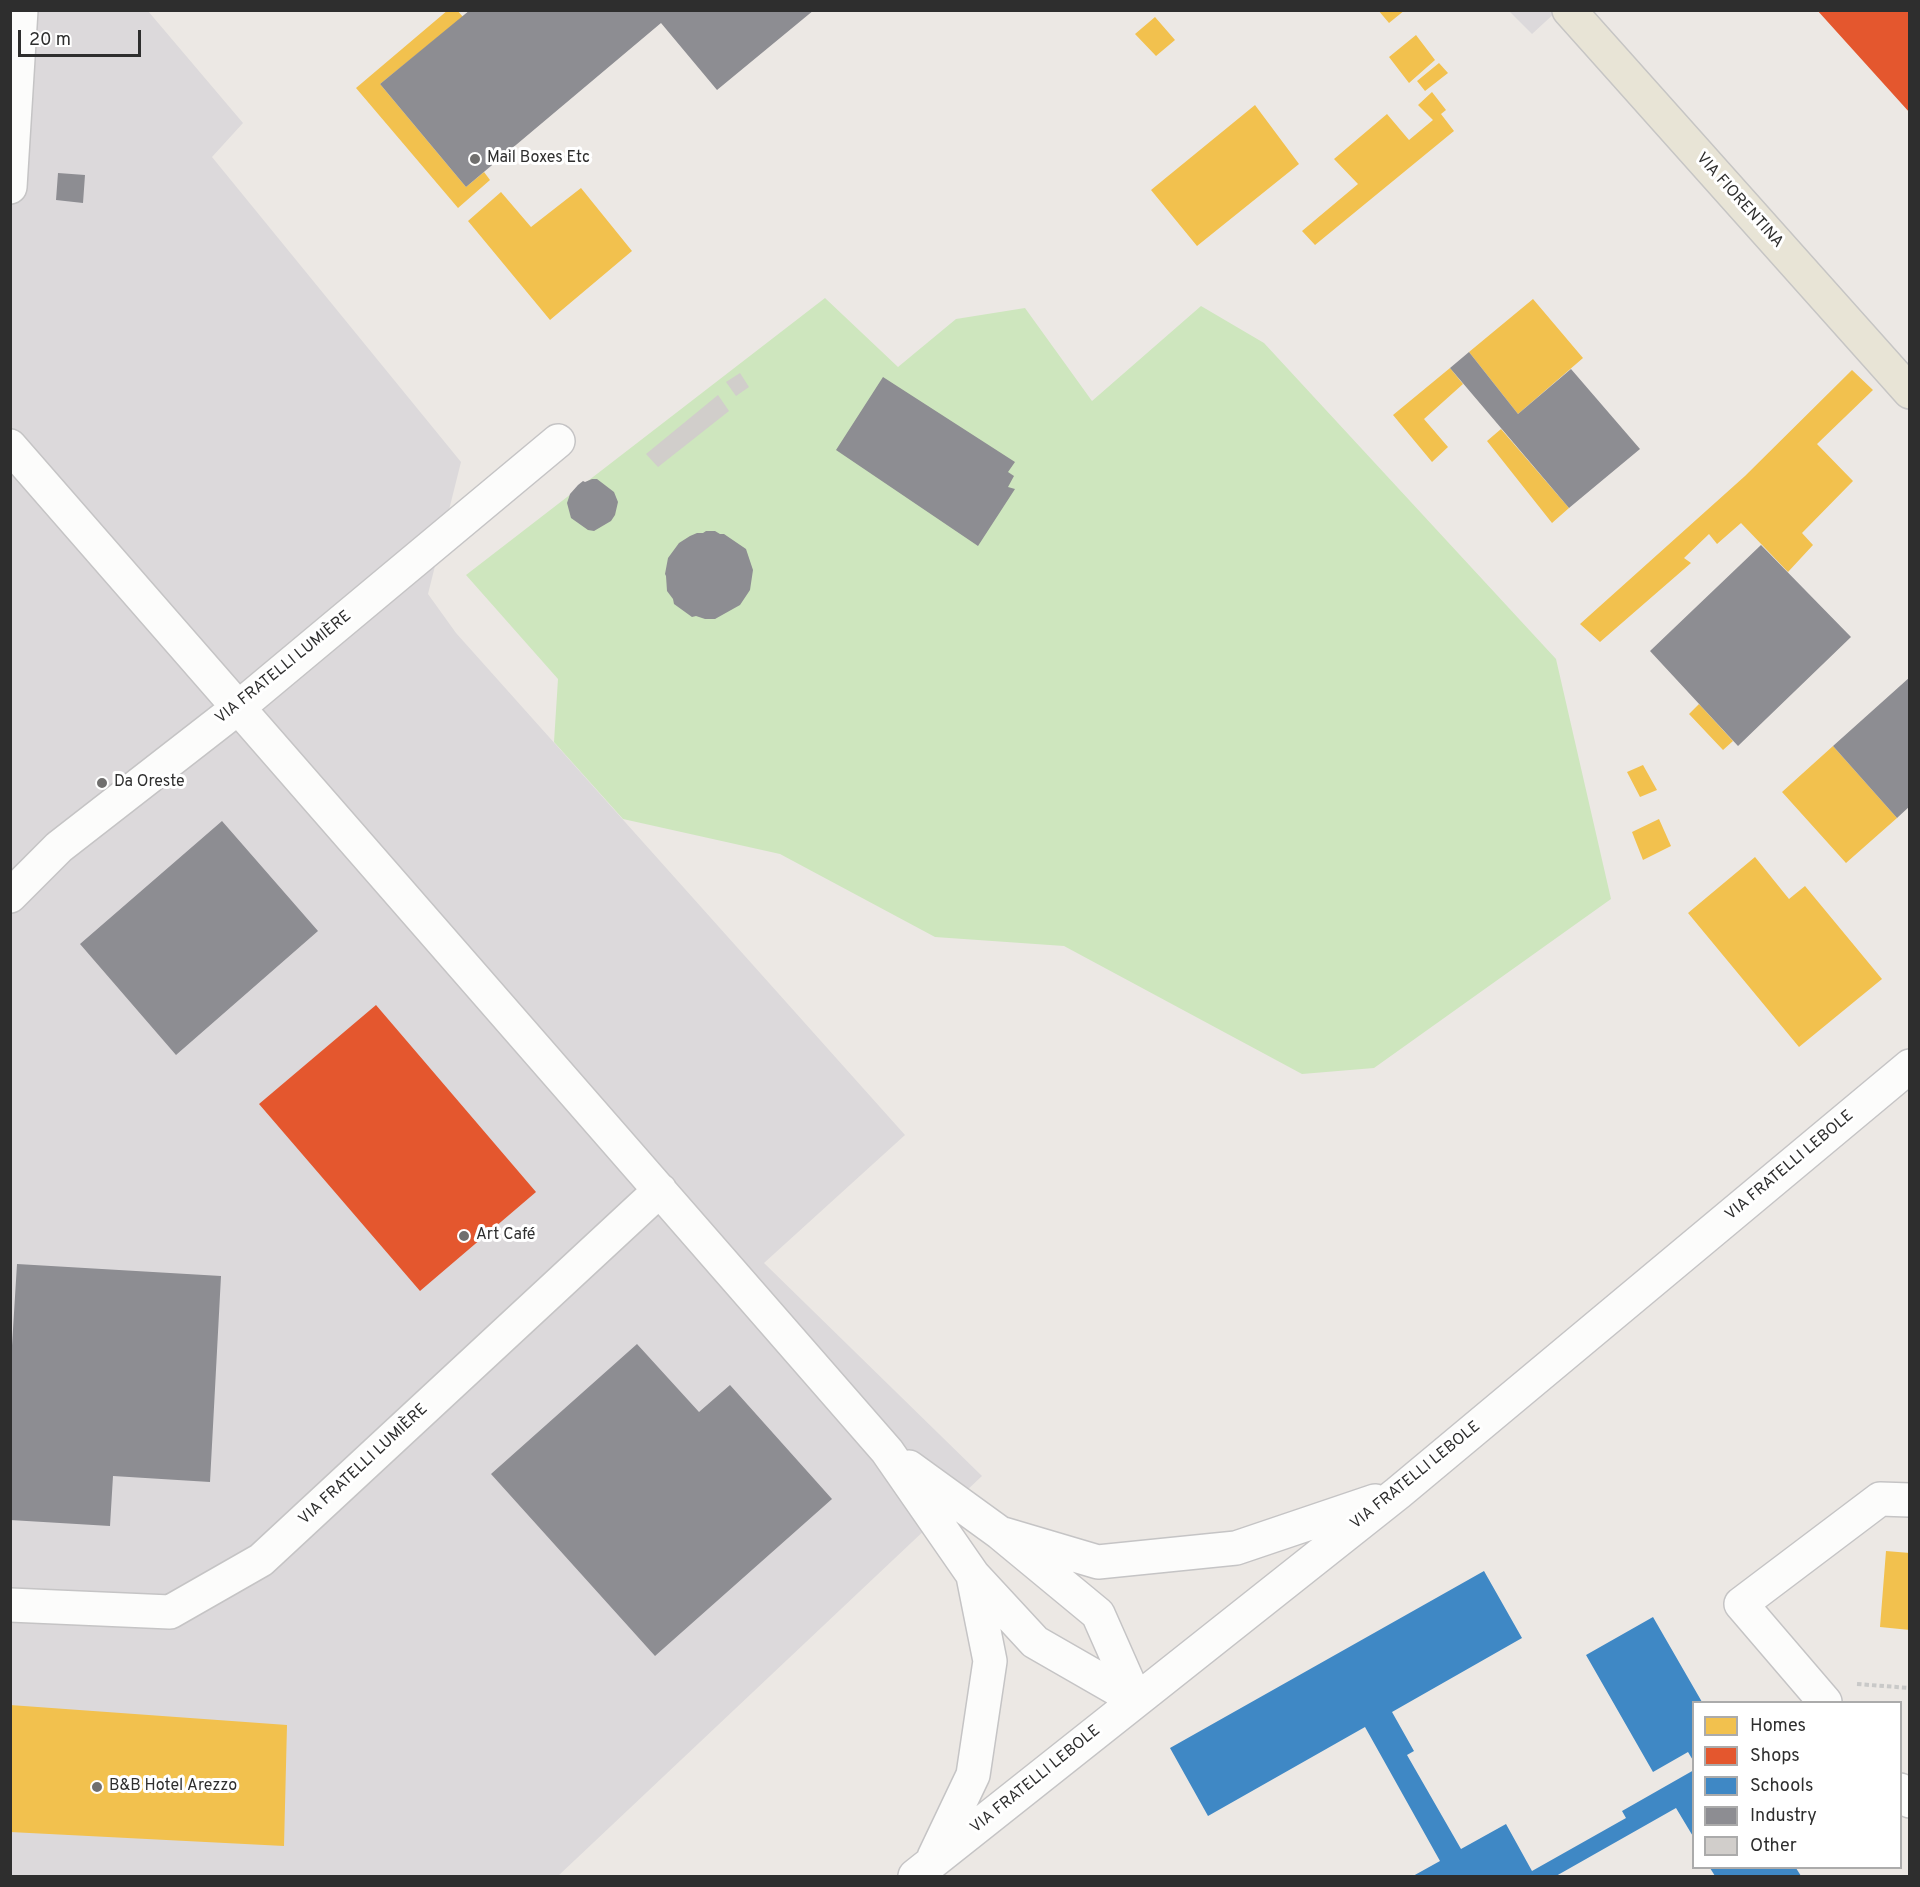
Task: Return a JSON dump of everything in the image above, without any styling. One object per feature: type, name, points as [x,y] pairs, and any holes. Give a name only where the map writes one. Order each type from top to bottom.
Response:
[{"type":"main road","name":"VIA FIORENTINA","points":[[1569,10],[1910,392]]},
{"type":"street","points":[[10,187],[21,10]]},
{"type":"street","name":"VIA FRATELLI LUMIÈRE","points":[[10,896],[59,847],[238,707],[558,441]]},
{"type":"street","points":[[10,446],[887,1451],[973,1575],[1035,1642],[1136,1701]]},
{"type":"street","name":"VIA FRATELLI LEBOLE","points":[[922,1870],[1398,1493],[1910,1066]]},
{"type":"street","name":"VIA FRATELLI LUMIÈRE","points":[[10,1605],[170,1612],[261,1560],[660,1190]]},
{"type":"street","points":[[887,1451],[1000,1533],[1098,1614],[1136,1701]]},
{"type":"street","points":[[1000,1533],[1098,1562],[1213,1551],[1236,1548],[1398,1493]]},
{"type":"street","points":[[1824,1701],[1741,1604],[1880,1499],[1910,1500]]},
{"type":"street","points":[[922,1870],[973,1775],[990,1661],[973,1575]]},
{"type":"shaded area","points":[[11,11],[148,11],[243,123],[212,157],[461,462],[428,594],[456,633],[905,1135],[764,1263],[982,1476],[558,1876],[11,1876]]},
{"type":"shaded area","points":[[1509,11],[1557,11],[1532,34]]},
{"type":"green space","points":[[825,298],[898,367],[956,319],[1025,308],[1092,401],[1201,306],[1264,343],[1556,659],[1611,899],[1374,1068],[1302,1074],[1064,946],[935,937],[780,854],[623,819],[554,742],[558,679],[466,575]]},
{"type":"building: Homes","points":[[448,10],[457,10],[463,17],[380,84],[466,187],[484,172],[490,180],[458,208],[356,88]]},
{"type":"building: Homes","points":[[1378,10],[1405,10],[1389,23]]},
{"type":"building: Homes","points":[[1155,17],[1175,40],[1156,56],[1135,34]]},
{"type":"building: Homes","points":[[1416,35],[1435,60],[1409,83],[1389,57]]},
{"type":"building: Homes","points":[[1439,63],[1448,73],[1425,91],[1417,81]]},
{"type":"building: Homes","points":[[1432,92],[1446,110],[1441,114],[1454,131],[1315,245],[1302,231],[1358,184],[1334,159],[1387,114],[1409,140],[1433,120],[1418,105]]},
{"type":"building: Homes","points":[[1255,105],[1299,164],[1197,246],[1151,190]]},
{"type":"building: Homes","points":[[581,188],[632,251],[550,320],[468,221],[501,192],[531,227]]},
{"type":"building: Homes","points":[[1533,299],[1583,358],[1518,414],[1469,352]]},
{"type":"building: Homes","points":[[1450,368],[1463,384],[1424,419],[1448,447],[1432,462],[1393,415]]},
{"type":"building: Homes","points":[[1852,370],[1873,390],[1817,444],[1853,481],[1802,533],[1813,545],[1788,572],[1741,523],[1717,544],[1709,534],[1684,558],[1691,563],[1600,642],[1580,624],[1745,476]]},
{"type":"building: Homes","points":[[1501,429],[1569,508],[1552,523],[1487,441]]},
{"type":"building: Homes","points":[[1699,704],[1733,741],[1723,750],[1689,714]]},
{"type":"building: Homes","points":[[1833,746],[1897,818],[1846,863],[1782,792]]},
{"type":"building: Homes","points":[[1643,765],[1657,790],[1640,797],[1627,772]]},
{"type":"building: Homes","points":[[1659,819],[1671,846],[1643,860],[1632,832]]},
{"type":"building: Homes","points":[[1755,857],[1789,899],[1805,886],[1882,979],[1799,1047],[1688,913]]},
{"type":"building: Homes","points":[[1886,1551],[1910,1553],[1910,1630],[1880,1627]]},
{"type":"building: Homes","points":[[10,1705],[287,1725],[284,1846],[10,1832]]},
{"type":"building: Shops","points":[[1817,10],[1910,10],[1910,113]]},
{"type":"building: Shops","points":[[376,1005],[536,1192],[420,1291],[259,1104]]},
{"type":"building: Schools","points":[[1484,1571],[1522,1638],[1392,1712],[1414,1751],[1407,1755],[1461,1849],[1506,1824],[1532,1871],[1626,1818],[1622,1811],[1692,1771],[1692,1835],[1676,1808],[1556,1876],[1413,1876],[1440,1861],[1365,1727],[1208,1816],[1170,1748]]},
{"type":"building: Schools","points":[[1653,1617],[1701,1701],[1692,1701],[1692,1759],[1688,1752],[1653,1772],[1586,1655]]},
{"type":"building: Schools","points":[[1711,1869],[1797,1869],[1801,1876],[1715,1876]]},
{"type":"building: Industry","points":[[470,10],[814,10],[717,90],[661,23],[466,187],[380,84]]},
{"type":"building: Industry","points":[[58,173],[85,175],[83,203],[56,200]]},
{"type":"building: Industry","points":[[1469,352],[1518,414],[1571,369],[1640,449],[1569,508],[1450,368]]},
{"type":"building: Industry","points":[[883,377],[1015,462],[1008,472],[1014,476],[1008,487],[1015,489],[978,546],[836,450]]},
{"type":"building: Industry","points":[[597,479],[614,492],[618,502],[611,521],[594,531],[588,530],[571,518],[567,503],[570,494],[578,485]]},
{"type":"building: Industry","points":[[706,531],[724,534],[746,549],[753,570],[750,590],[740,605],[715,619],[692,617],[674,604],[667,591],[665,574],[668,558],[679,543],[690,536]]},
{"type":"building: Industry","points":[[1761,545],[1851,637],[1738,746],[1650,651]]},
{"type":"building: Industry","points":[[1910,677],[1910,806],[1897,818],[1833,746]]},
{"type":"building: Industry","points":[[222,821],[318,931],[176,1055],[80,944]]},
{"type":"building: Industry","points":[[17,1264],[221,1276],[210,1482],[113,1476],[110,1526],[10,1520],[10,1378]]},
{"type":"building: Industry","points":[[637,1344],[699,1412],[730,1385],[832,1499],[655,1656],[491,1474]]},
{"type":"building: Other","points":[[740,373],[749,387],[736,396],[726,382]]},
{"type":"building: Other","points":[[718,395],[729,411],[658,467],[646,454]]},
{"type":"place","name":"Mail Boxes Etc","points":[[475,159]]},
{"type":"place","name":"Da Oreste","points":[[102,783]]},
{"type":"place","name":"Art Café","points":[[464,1236]]},
{"type":"place","name":"B&B Hotel Arezzo","points":[[97,1787]]}]
